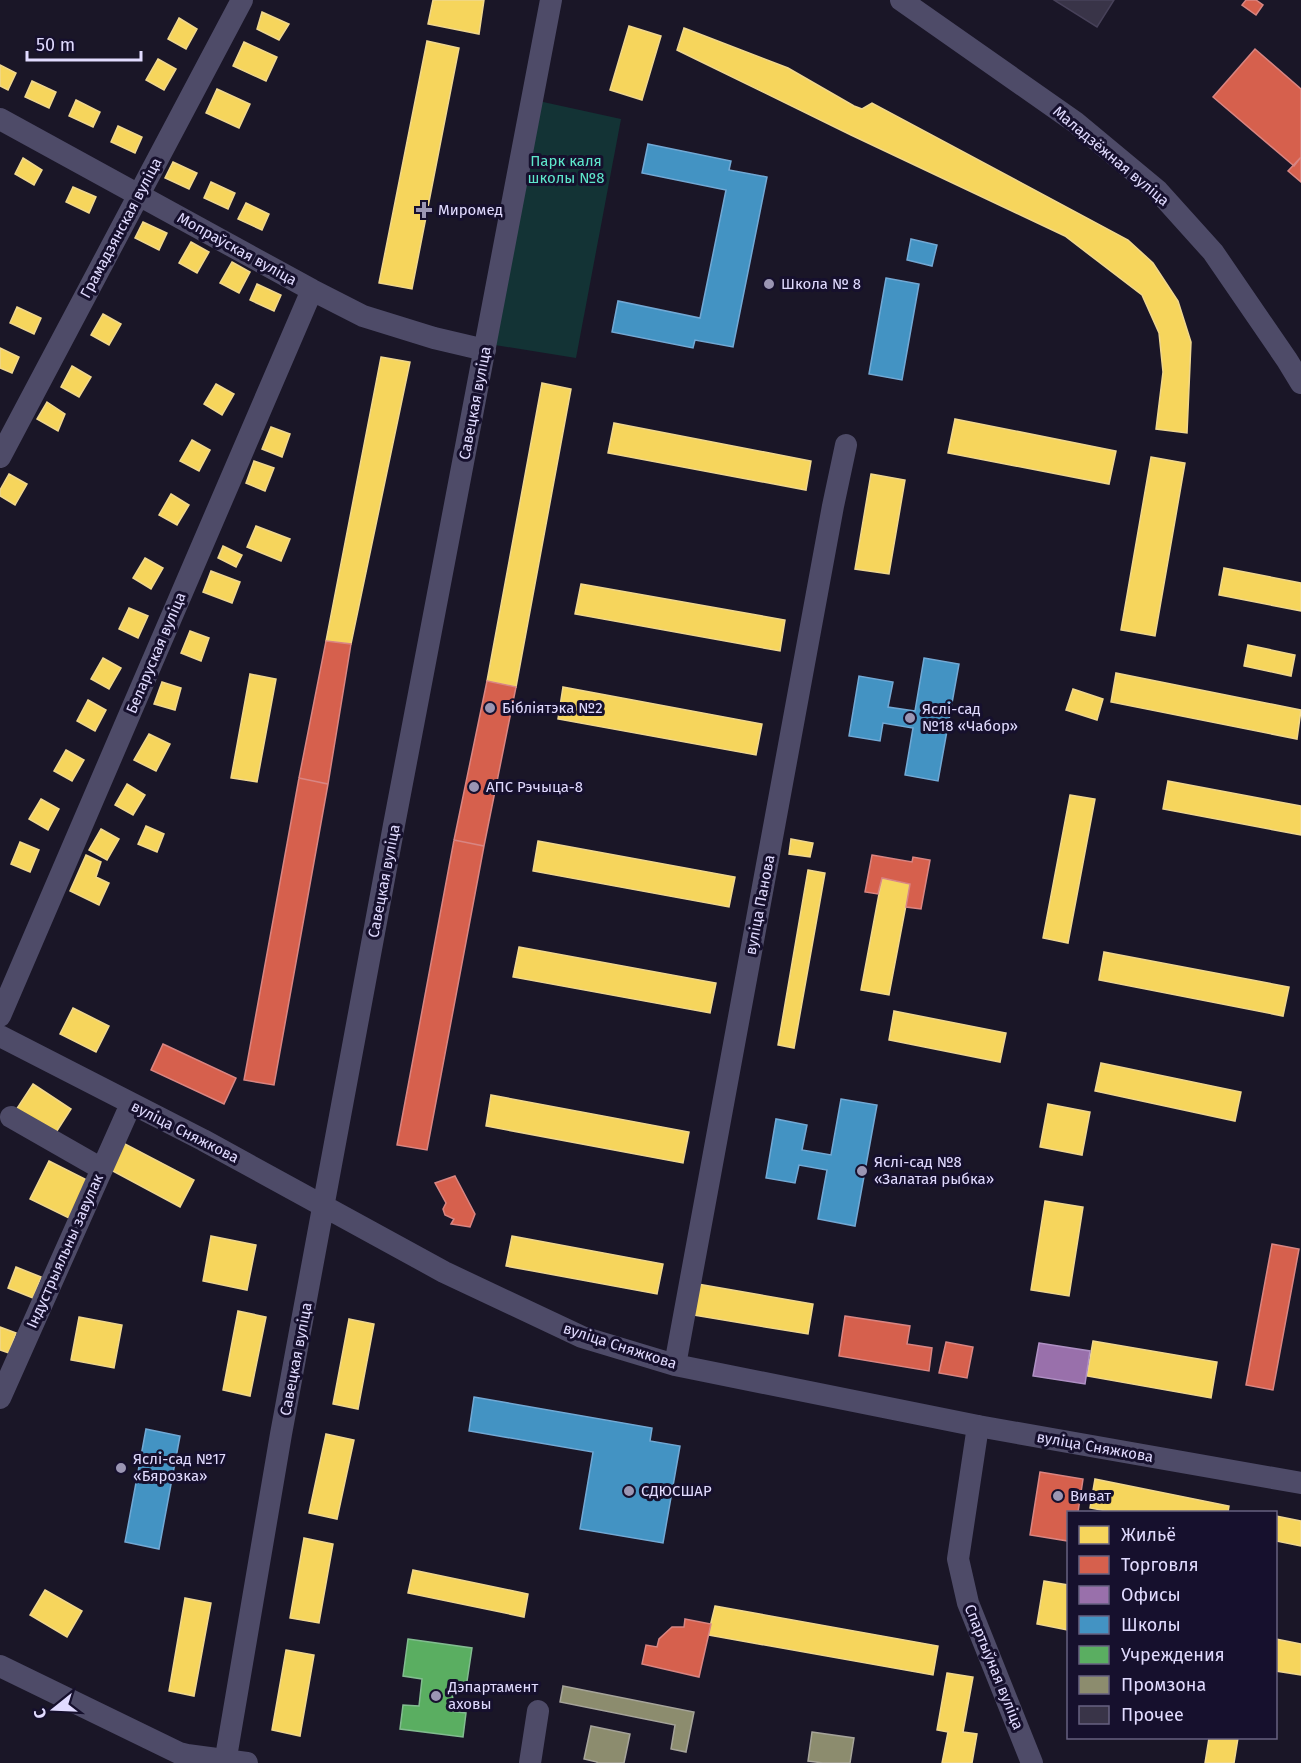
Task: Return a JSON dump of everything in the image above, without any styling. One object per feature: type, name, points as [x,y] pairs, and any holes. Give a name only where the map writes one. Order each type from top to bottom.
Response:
[{"type":"street","name":"Грамадзянская вуліца","points":[[0,457],[242,0]]},
{"type":"street","name":"Савецкая вуліца","points":[[232,1762],[281,1434],[551,0]]},
{"type":"street","name":"Маладзёжная вуліца","points":[[901,0],[1075,122],[1158,191],[1212,252],[1301,383]]},
{"type":"street","name":"Мопраўская вуліца","points":[[0,119],[312,291],[363,316],[434,338],[485,350]]},
{"type":"street","name":"Беларуская вуліца","points":[[0,1016],[312,291]]},
{"type":"street","name":"вуліца Панова","points":[[675,1365],[846,445]]},
{"type":"street","name":"вуліца Сняжкова","points":[[0,1036],[202,1140],[444,1272],[582,1337],[675,1365],[978,1426],[1301,1483]]},
{"type":"street","name":"Індустрыяльны завулак","points":[[0,1398],[131,1104]]},
{"type":"street","points":[[11,1117],[102,1169]]},
{"type":"street","name":"Спартыўная вуліца","points":[[978,1426],[958,1559],[968,1603],[1032,1763]]},
{"type":"street","points":[[0,1666],[178,1753],[232,1762]]},
{"type":"street","points":[[530,1763],[538,1711]]},
{"type":"green space","name":"Парк каля школы №8","points":[[534,100],[621,119],[576,358],[489,344]]},
{"type":"building: Жильё","points":[[433,0],[484,0],[479,34],[428,24]]},
{"type":"building: Жильё","points":[[262,12],[289,24],[279,40],[257,29]]},
{"type":"building: Жильё","points":[[179,18],[197,29],[186,49],[168,39]]},
{"type":"building: Жильё","points":[[629,26],[661,36],[642,100],[610,90]]},
{"type":"building: Жильё","points":[[684,28],[788,68],[854,106],[862,109],[872,103],[1128,240],[1153,263],[1178,301],[1191,342],[1187,433],[1156,429],[1163,372],[1159,333],[1142,295],[1065,236],[677,50]]},
{"type":"building: Жильё","points":[[427,41],[459,48],[412,289],[379,283]]},
{"type":"building: Жильё","points":[[244,42],[277,57],[266,81],[233,66]]},
{"type":"building: Жильё","points":[[158,59],[176,69],[164,90],[146,80]]},
{"type":"building: Жильё","points":[[0,65],[16,73],[8,90],[0,86]]},
{"type":"building: Жильё","points":[[32,81],[56,92],[49,108],[25,97]]},
{"type":"building: Жильё","points":[[217,89],[250,104],[239,128],[206,113]]},
{"type":"building: Жильё","points":[[76,100],[100,112],[93,127],[69,116]]},
{"type":"building: Жильё","points":[[118,126],[142,137],[135,153],[111,142]]},
{"type":"building: Жильё","points":[[23,158],[42,170],[34,185],[15,174]]},
{"type":"building: Жильё","points":[[173,162],[197,173],[189,189],[165,178]]},
{"type":"building: Жильё","points":[[211,182],[235,193],[228,209],[204,198]]},
{"type":"building: Жильё","points":[[73,187],[96,197],[89,213],[66,202]]},
{"type":"building: Жильё","points":[[246,203],[269,214],[262,230],[238,219]]},
{"type":"building: Жильё","points":[[143,222],[167,233],[159,250],[135,238]]},
{"type":"building: Жильё","points":[[191,242],[209,252],[197,273],[179,263]]},
{"type":"building: Жильё","points":[[232,262],[250,272],[239,293],[220,283]]},
{"type":"building: Жильё","points":[[257,284],[281,295],[274,311],[250,300]]},
{"type":"building: Жильё","points":[[17,307],[41,318],[34,334],[10,323]]},
{"type":"building: Жильё","points":[[103,314],[121,324],[109,345],[91,335]]},
{"type":"building: Жильё","points":[[0,348],[19,357],[12,373],[0,368]]},
{"type":"building: Жильё","points":[[381,357],[410,362],[351,644],[326,641]]},
{"type":"building: Жильё","points":[[72,366],[91,377],[79,397],[61,387]]},
{"type":"building: Жильё","points":[[542,383],[571,389],[516,687],[487,681]]},
{"type":"building: Жильё","points":[[216,384],[234,394],[222,415],[204,404]]},
{"type":"building: Жильё","points":[[47,402],[65,414],[58,431],[37,419]]},
{"type":"building: Жильё","points":[[955,419],[1116,451],[1109,484],[948,453]]},
{"type":"building: Жильё","points":[[614,423],[811,461],[806,490],[608,453]]},
{"type":"building: Жильё","points":[[271,427],[290,434],[282,457],[262,449]]},
{"type":"building: Жильё","points":[[192,440],[210,450],[199,471],[180,461]]},
{"type":"building: Жильё","points":[[1151,457],[1185,463],[1155,636],[1121,630]]},
{"type":"building: Жильё","points":[[254,461],[274,468],[265,491],[246,483]]},
{"type":"building: Жильё","points":[[9,474],[27,484],[15,505],[0,496],[0,490]]},
{"type":"building: Жильё","points":[[871,474],[905,480],[889,574],[855,569]]},
{"type":"building: Жильё","points":[[171,494],[189,505],[177,525],[159,515]]},
{"type":"building: Жильё","points":[[256,526],[290,539],[281,561],[247,547]]},
{"type":"building: Жильё","points":[[223,546],[242,555],[236,567],[218,558]]},
{"type":"building: Жильё","points":[[145,558],[163,568],[151,589],[133,578]]},
{"type":"building: Жильё","points":[[1224,568],[1301,583],[1301,611],[1219,595]]},
{"type":"building: Жильё","points":[[211,571],[240,582],[232,603],[203,592]]},
{"type":"building: Жильё","points":[[581,584],[785,620],[780,651],[575,614]]},
{"type":"building: Жильё","points":[[129,608],[148,616],[138,638],[119,629]]},
{"type":"building: Жильё","points":[[190,631],[209,638],[201,661],[181,653]]},
{"type":"building: Жильё","points":[[1248,645],[1295,655],[1291,676],[1244,666]]},
{"type":"building: Жильё","points":[[103,658],[121,668],[109,689],[91,679]]},
{"type":"building: Жильё","points":[[1116,673],[1301,710],[1297,739],[1111,702]]},
{"type":"building: Жильё","points":[[250,674],[276,679],[257,782],[231,778]]},
{"type":"building: Жильё","points":[[162,682],[181,688],[175,710],[154,704]]},
{"type":"building: Жильё","points":[[563,687],[762,724],[756,755],[558,719]]},
{"type":"building: Жильё","points":[[1073,689],[1103,699],[1097,720],[1066,710]]},
{"type":"building: Жильё","points":[[88,700],[106,710],[95,731],[77,721]]},
{"type":"building: Жильё","points":[[149,734],[170,744],[156,771],[134,760]]},
{"type":"building: Жильё","points":[[66,750],[84,760],[72,781],[54,771]]},
{"type":"building: Жильё","points":[[1168,781],[1301,806],[1301,835],[1163,809]]},
{"type":"building: Жильё","points":[[127,784],[145,795],[133,815],[115,805]]},
{"type":"building: Жильё","points":[[1070,795],[1095,799],[1068,943],[1043,938]]},
{"type":"building: Жильё","points":[[41,799],[59,809],[48,830],[29,819]]},
{"type":"building: Жильё","points":[[146,826],[164,834],[157,852],[138,844]]},
{"type":"building: Жильё","points":[[101,829],[119,839],[107,860],[89,850]]},
{"type":"building: Жильё","points":[[791,839],[813,843],[810,857],[789,854]]},
{"type":"building: Жильё","points":[[538,841],[735,877],[729,907],[533,871]]},
{"type":"building: Жильё","points":[[20,842],[39,850],[30,872],[11,864]]},
{"type":"building: Жильё","points":[[86,855],[101,862],[96,877],[109,883],[99,905],[70,891]]},
{"type":"building: Жильё","points":[[808,870],[825,873],[794,1048],[778,1045]]},
{"type":"building: Жильё","points":[[882,878],[910,884],[889,995],[861,990]]},
{"type":"building: Жильё","points":[[519,947],[716,983],[710,1013],[513,977]]},
{"type":"building: Жильё","points":[[1104,952],[1289,987],[1283,1016],[1099,980]]},
{"type":"building: Жильё","points":[[73,1008],[109,1026],[96,1052],[60,1034]]},
{"type":"building: Жильё","points":[[894,1011],[1006,1033],[1000,1062],[889,1040]]},
{"type":"building: Жильё","points":[[1101,1063],[1241,1092],[1235,1121],[1095,1091]]},
{"type":"building: Жильё","points":[[33,1084],[71,1109],[55,1134],[16,1110]]},
{"type":"building: Жильё","points":[[491,1095],[689,1132],[683,1163],[486,1126]]},
{"type":"building: Жильё","points":[[1048,1104],[1090,1112],[1082,1155],[1040,1147]]},
{"type":"building: Жильё","points":[[123,1143],[194,1180],[180,1207],[109,1169]]},
{"type":"building: Жильё","points":[[49,1161],[87,1180],[69,1218],[30,1199]]},
{"type":"building: Жильё","points":[[1045,1201],[1083,1207],[1069,1296],[1031,1290]]},
{"type":"building: Жильё","points":[[211,1236],[256,1245],[247,1290],[203,1281]]},
{"type":"building: Жильё","points":[[512,1236],[663,1264],[657,1294],[506,1266]]},
{"type":"building: Жильё","points":[[16,1267],[41,1277],[33,1298],[8,1288]]},
{"type":"building: Жильё","points":[[692,1283],[813,1304],[808,1334],[687,1314]]},
{"type":"building: Жильё","points":[[238,1311],[266,1317],[250,1396],[223,1390]]},
{"type":"building: Жильё","points":[[79,1317],[122,1325],[114,1368],[71,1360]]},
{"type":"building: Жильё","points":[[349,1319],[374,1324],[358,1409],[333,1404]]},
{"type":"building: Жильё","points":[[0,1327],[16,1333],[9,1353],[0,1350]]},
{"type":"building: Жильё","points":[[1093,1341],[1217,1362],[1211,1398],[1087,1376]]},
{"type":"building: Жильё","points":[[326,1434],[354,1440],[337,1519],[309,1513]]},
{"type":"building: Жильё","points":[[1095,1479],[1229,1506],[1228,1511],[1106,1511],[1090,1508]]},
{"type":"building: Жильё","points":[[1277,1516],[1301,1521],[1301,1546],[1277,1541]]},
{"type":"building: Жильё","points":[[304,1538],[333,1544],[319,1623],[290,1618]]},
{"type":"building: Жильё","points":[[413,1570],[528,1594],[524,1617],[408,1593]]},
{"type":"building: Жильё","points":[[1044,1581],[1067,1585],[1067,1630],[1037,1624]]},
{"type":"building: Жильё","points":[[45,1590],[82,1611],[67,1637],[30,1615]]},
{"type":"building: Жильё","points":[[185,1598],[211,1603],[194,1696],[169,1691]]},
{"type":"building: Жильё","points":[[715,1606],[938,1646],[933,1675],[708,1635]]},
{"type":"building: Жильё","points":[[1277,1639],[1301,1644],[1301,1675],[1277,1671]]},
{"type":"building: Жильё","points":[[286,1650],[314,1655],[300,1736],[272,1730]]},
{"type":"building: Жильё","points":[[947,1673],[973,1677],[963,1732],[977,1734],[972,1763],[942,1763],[948,1732],[937,1730]]},
{"type":"building: Жильё","points":[[1209,1739],[1238,1739],[1234,1763],[1205,1763]]},
{"type":"building: Торговля","points":[[1246,0],[1256,0],[1263,5],[1256,15],[1242,5]]},
{"type":"building: Торговля","points":[[1255,49],[1301,89],[1301,157],[1294,166],[1213,97]]},
{"type":"building: Торговля","points":[[1301,157],[1301,182],[1288,171]]},
{"type":"building: Торговля","points":[[326,641],[351,644],[328,784],[299,778]]},
{"type":"building: Торговля","points":[[487,681],[516,687],[484,846],[454,840]]},
{"type":"building: Торговля","points":[[299,778],[328,784],[274,1085],[244,1080]]},
{"type":"building: Торговля","points":[[454,840],[484,846],[427,1150],[397,1145]]},
{"type":"building: Торговля","points":[[872,855],[912,862],[913,857],[930,860],[921,909],[906,907],[910,884],[882,878],[878,894],[865,892]]},
{"type":"building: Торговля","points":[[163,1044],[236,1078],[224,1104],[151,1070]]},
{"type":"building: Торговля","points":[[455,1176],[475,1214],[470,1227],[451,1224],[454,1219],[445,1215],[443,1209],[446,1203],[435,1183]]},
{"type":"building: Торговля","points":[[1272,1244],[1299,1249],[1273,1390],[1246,1385]]},
{"type":"building: Торговля","points":[[845,1316],[910,1326],[907,1344],[932,1348],[929,1371],[839,1356]]},
{"type":"building: Торговля","points":[[946,1342],[973,1347],[967,1378],[939,1373]]},
{"type":"building: Торговля","name":"Виват","points":[[1040,1472],[1083,1479],[1078,1511],[1067,1511],[1067,1541],[1030,1535]]},
{"type":"building: Торговля","points":[[685,1619],[711,1624],[699,1677],[642,1664],[646,1645],[657,1647],[659,1639],[672,1627],[684,1627]]},
{"type":"building: Офисы","points":[[1039,1343],[1090,1351],[1085,1384],[1033,1376]]},
{"type":"building: Школы","points":[[648,144],[731,161],[729,170],[767,177],[733,347],[695,340],[693,348],[612,332],[618,301],[700,318],[726,190],[642,173]]},
{"type":"building: Школы","points":[[911,239],[937,245],[932,266],[907,260]]},
{"type":"building: Школы","points":[[886,278],[919,284],[902,380],[869,374]]},
{"type":"building: Школы","points":[[924,658],[959,664],[938,781],[905,775],[913,728],[883,723],[880,741],[849,736],[859,676],[893,682],[888,707],[915,711]]},
{"type":"building: Школы","points":[[841,1099],[877,1105],[855,1226],[818,1219],[827,1170],[799,1165],[795,1183],[766,1178],[776,1119],[807,1125],[802,1150],[831,1155]]},
{"type":"building: Школы","name":"СДЮСШАР","points":[[474,1397],[652,1428],[650,1441],[680,1446],[663,1543],[580,1529],[593,1452],[469,1431]]},
{"type":"building: Школы","points":[[146,1429],[180,1436],[159,1549],[125,1542]]},
{"type":"building: Учреждения","name":"Дэпартамент аховы","points":[[408,1639],[472,1648],[466,1688],[454,1687],[451,1711],[466,1713],[463,1737],[400,1729],[403,1705],[419,1706],[422,1679],[403,1676]]},
{"type":"building: Промзона","points":[[563,1686],[694,1712],[686,1752],[671,1749],[675,1725],[560,1702]]},
{"type":"building: Промзона","points":[[591,1726],[630,1734],[624,1763],[597,1763],[584,1759]]},
{"type":"building: Промзона","points":[[812,1732],[854,1738],[850,1763],[808,1761]]},
{"type":"building: Прочее","points":[[1054,0],[1114,0],[1097,27]]},
{"type":"place","name":"Миромед","points":[[424,210]]},
{"type":"place","name":"Школа № 8","points":[[769,284]]},
{"type":"place","name":"Бібліятэка №2","points":[[490,708]]},
{"type":"place","name":"Яслі-сад №18 «Чабор»","points":[[910,718]]},
{"type":"place","name":"АПС Рэчыца-8","points":[[474,787]]},
{"type":"place","name":"Яслі-сад №8 «Залатая рыбка»","points":[[862,1171]]},
{"type":"place","name":"Яслі-сад №17 «Бярозка»","points":[[121,1468]]},
{"type":"place","name":"СДЮСШАР","points":[[629,1491]]},
{"type":"place","name":"Виват","points":[[1058,1496]]},
{"type":"place","name":"Дэпартамент аховы","points":[[436,1696]]}]
